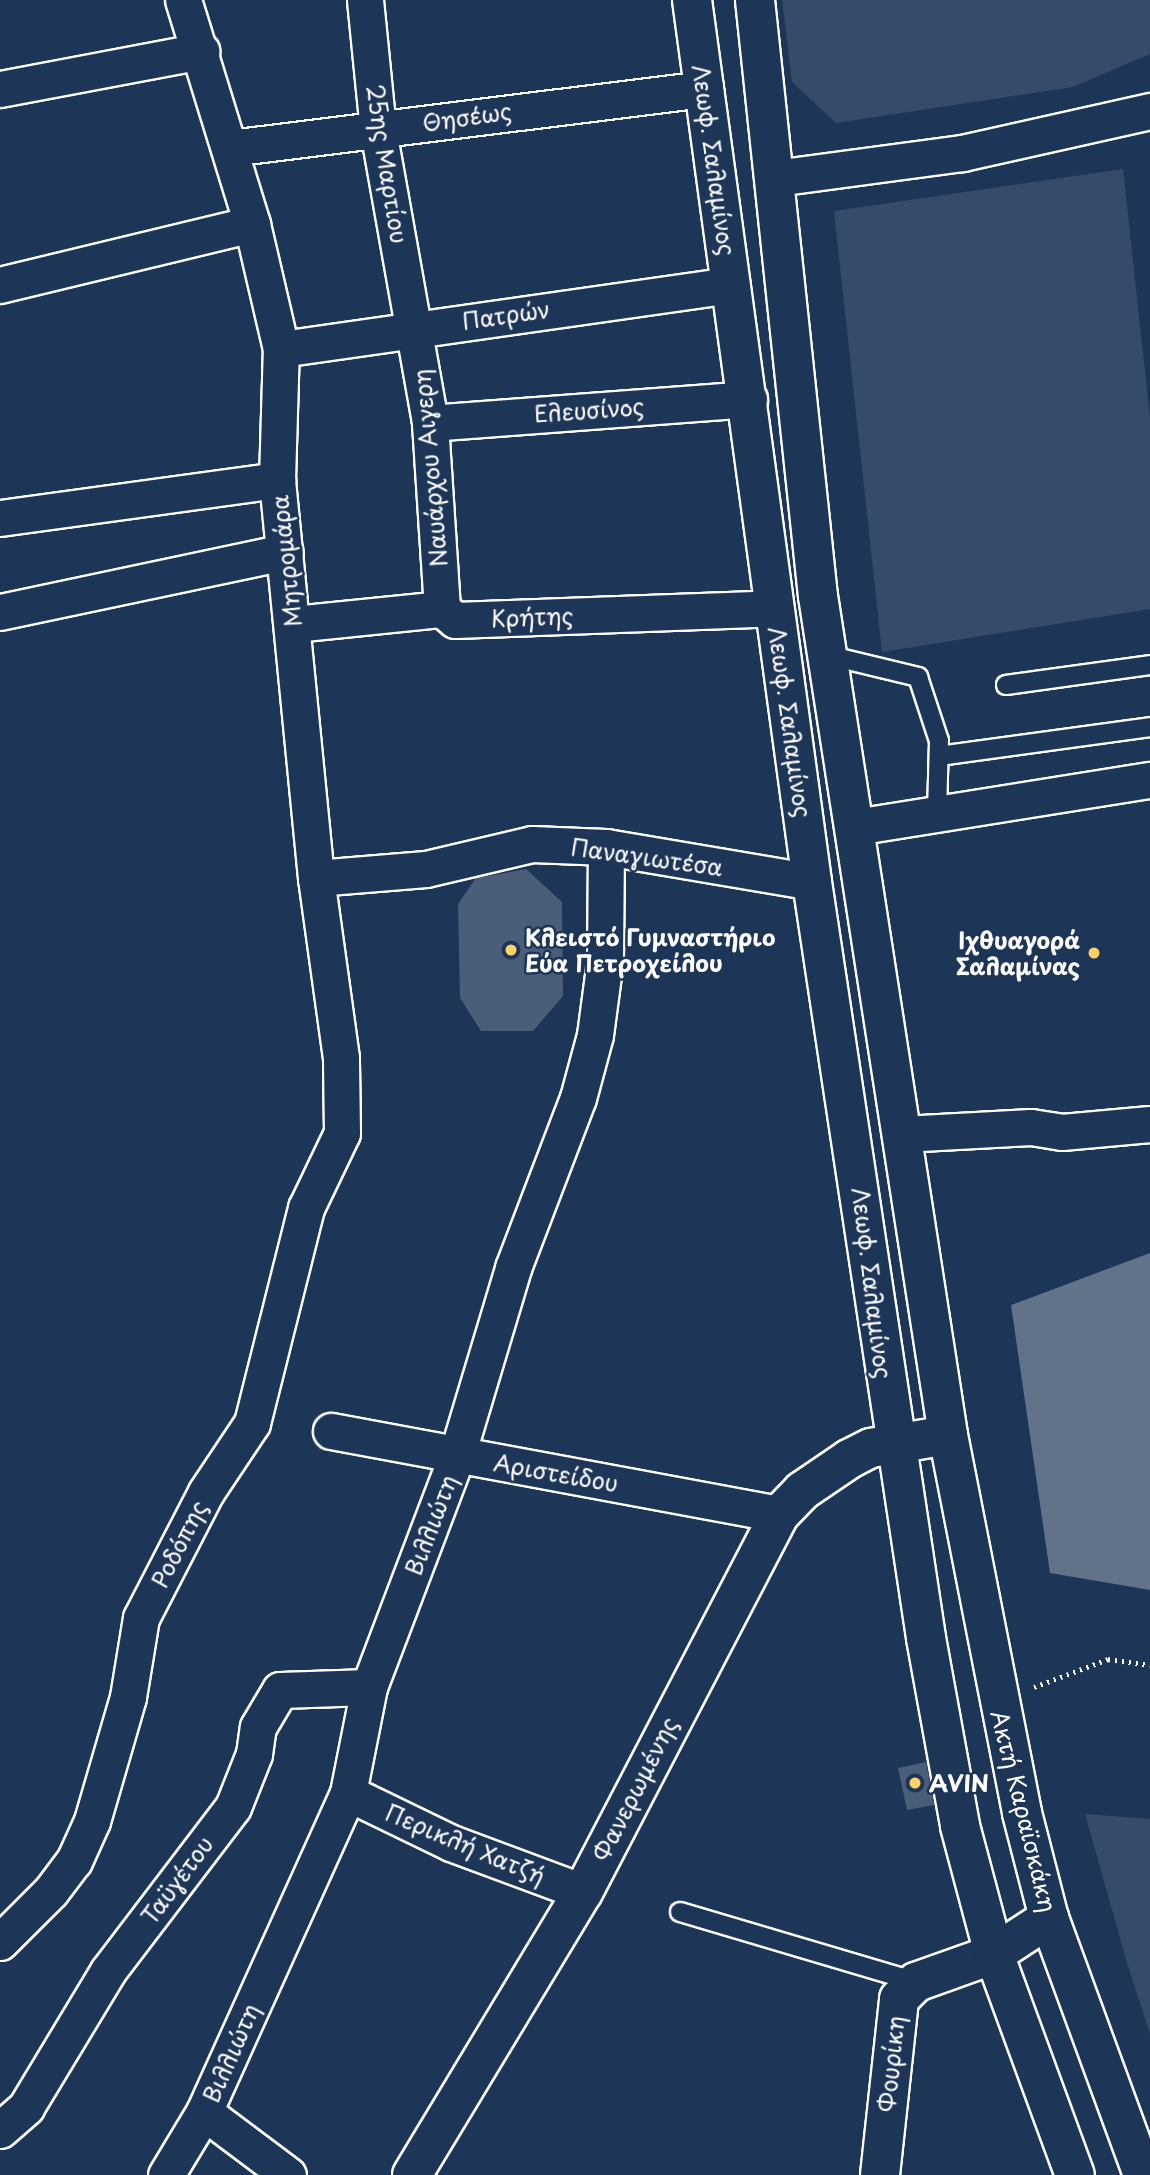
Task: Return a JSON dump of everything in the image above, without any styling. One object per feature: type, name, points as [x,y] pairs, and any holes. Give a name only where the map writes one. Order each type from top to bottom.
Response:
[{"type":"main road","name":"Λεωφ. Σαλαμίνος","points":[[692,0],[749,399],[811,882],[893,1444]]},
{"type":"main road","name":"Λεωφ. Σαλαμίνος","points":[[755,0],[827,655],[947,1435]]},
{"type":"main road","name":"Φανερωμένης","points":[[412,2175],[583,1892],[780,1514],[802,1490],[840,1464],[893,1444],[947,1435]]},
{"type":"main road","name":"Ακτή Καραϊσκάκη","points":[[947,1435],[997,1701],[1049,1918],[1143,2175]]},
{"type":"main road","points":[[893,1444],[960,1826],[994,1954],[1075,2175]]},
{"type":"main road","points":[[916,1982],[994,1954],[1049,1918]]},
{"type":"main road","name":"Φουρίκη","points":[[880,2175],[899,1999],[916,1982]]},
{"type":"street","name":"Μητρομάρα","points":[[183,0],[201,51],[252,223],[281,349],[277,481],[294,624],[316,878],[341,1058],[342,1133]]},
{"type":"street","name":"25ης Μαρτίου","points":[[365,0],[378,130],[415,327]]},
{"type":"street","points":[[0,89],[201,51]]},
{"type":"street","name":"Θησέως","points":[[230,148],[705,89]]},
{"type":"street","points":[[775,177],[962,153],[1150,111]]},
{"type":"street","points":[[0,285],[252,223]]},
{"type":"street","name":"Πατρών","points":[[281,349],[415,327],[731,285]]},
{"type":"street","name":"Ναυάρχου Αιγερη","points":[[415,327],[430,423],[442,610]]},
{"type":"street","name":"Ελευσίνος","points":[[430,423],[749,399]]},
{"type":"street","points":[[0,519],[277,481]]},
{"type":"street","points":[[0,612],[285,552]]},
{"type":"street","name":"Κρήτης","points":[[294,624],[442,610],[455,620],[775,608]]},
{"type":"street","points":[[855,827],[1150,780]]},
{"type":"street","name":"Παναγιωτέσα","points":[[316,878],[426,869],[509,846],[606,847],[811,882]]},
{"type":"street","name":"Βιλλιώτη","points":[[166,2175],[204,2112],[348,1793],[369,1687],[457,1455],[513,1268],[578,1098],[595,1035],[605,960],[606,847]]},
{"type":"street","points":[[902,1134],[1031,1126],[1062,1132],[1150,1124]]},
{"type":"street","name":"Ροδόπης","points":[[0,1942],[51,1891],[74,1861],[92,1821],[128,1697],[141,1618],[206,1492],[253,1423],[306,1208],[342,1133]]},
{"type":"street","name":"Αριστείδου","points":[[331,1431],[780,1514]]},
{"type":"street","name":"Ταϋγέτου","points":[[0,2130],[26,2107],[108,1971],[233,1807],[254,1755],[258,1727],[280,1690],[369,1687]]},
{"type":"street","name":"Περικλή Χατζή","points":[[348,1793],[451,1843],[583,1892]]},
{"type":"street","points":[[204,2112],[288,2175]]},
{"type":"lane","points":[[827,655],[918,677],[939,756],[937,814]]},
{"type":"lane","points":[[1006,685],[1150,665]]},
{"type":"lane","points":[[939,756],[1150,727]]},
{"type":"lane","points":[[680,1912],[916,1982]]},
{"type":"path","points":[[997,1701],[1108,1660],[1150,1665]]},
{"type":"shaded area","points":[[782,0],[1150,0],[1150,54],[1073,87],[836,123],[792,82]]},
{"type":"shaded area","points":[[1123,169],[1150,417],[1150,609],[882,652],[834,211]]},
{"type":"shaded area","points":[[1150,1253],[1150,1590],[1050,1573],[1011,1305]]},
{"type":"shaded area","points":[[1085,1814],[1150,1819],[1150,2034],[1127,1963]]},
{"type":"building","name":"Κλειστό Γυμναστήριο Εύα Πετροχείλου","points":[[526,869],[562,902],[563,996],[533,1031],[481,1031],[460,998],[458,904],[476,878]]},
{"type":"building","points":[[926,1762],[934,1805],[907,1810],[898,1768]]},
{"type":"place","name":"Κλειστό Γυμναστήριο Εύα Πετροχείλου","points":[[511,950]]},
{"type":"place","name":"Ιχθυαγορά Σαλαμίνας","points":[[1094,953]]},
{"type":"place","name":"AVIN","points":[[915,1783]]}]
